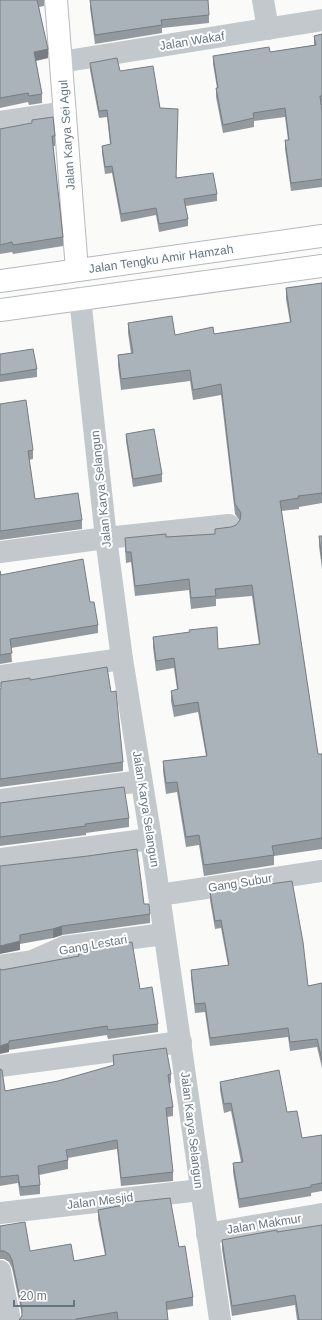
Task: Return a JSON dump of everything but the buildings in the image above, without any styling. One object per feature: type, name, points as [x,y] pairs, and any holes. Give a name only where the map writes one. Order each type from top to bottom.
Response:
[{"type":"main road","name":"Jalan Karya Sei Agul","points":[[56,0],[77,270]]},
{"type":"main road","name":"Jalan Tengku Amir Hamzah","points":[[0,281],[322,236]]},
{"type":"main road","points":[[0,310],[322,266]]},
{"type":"street","points":[[263,0],[268,29]]},
{"type":"street","name":"Jalan Wakaf","points":[[62,62],[322,20]]},
{"type":"street","points":[[0,122],[65,112]]},
{"type":"street","name":"Jalan Karya Selangun","points":[[80,298],[106,538],[122,659],[151,839],[181,1042],[200,1190],[220,1320]]},
{"type":"street","points":[[0,552],[106,538],[229,525]]},
{"type":"street","points":[[0,676],[122,659]]},
{"type":"street","points":[[0,800],[141,780]]},
{"type":"street","points":[[0,859],[151,839]]},
{"type":"street","name":"Gang Subur","points":[[159,895],[322,871]]},
{"type":"street","name":"Gang Lestari","points":[[0,966],[32,961],[64,947],[164,934]]},
{"type":"street","points":[[0,1066],[181,1042]]},
{"type":"street","name":"Jalan Mesjid","points":[[0,1213],[200,1190]]},
{"type":"street","name":"Jalan Makmur","points":[[207,1234],[322,1214]]},
{"type":"street","points":[[0,1271],[10,1320]]}]
